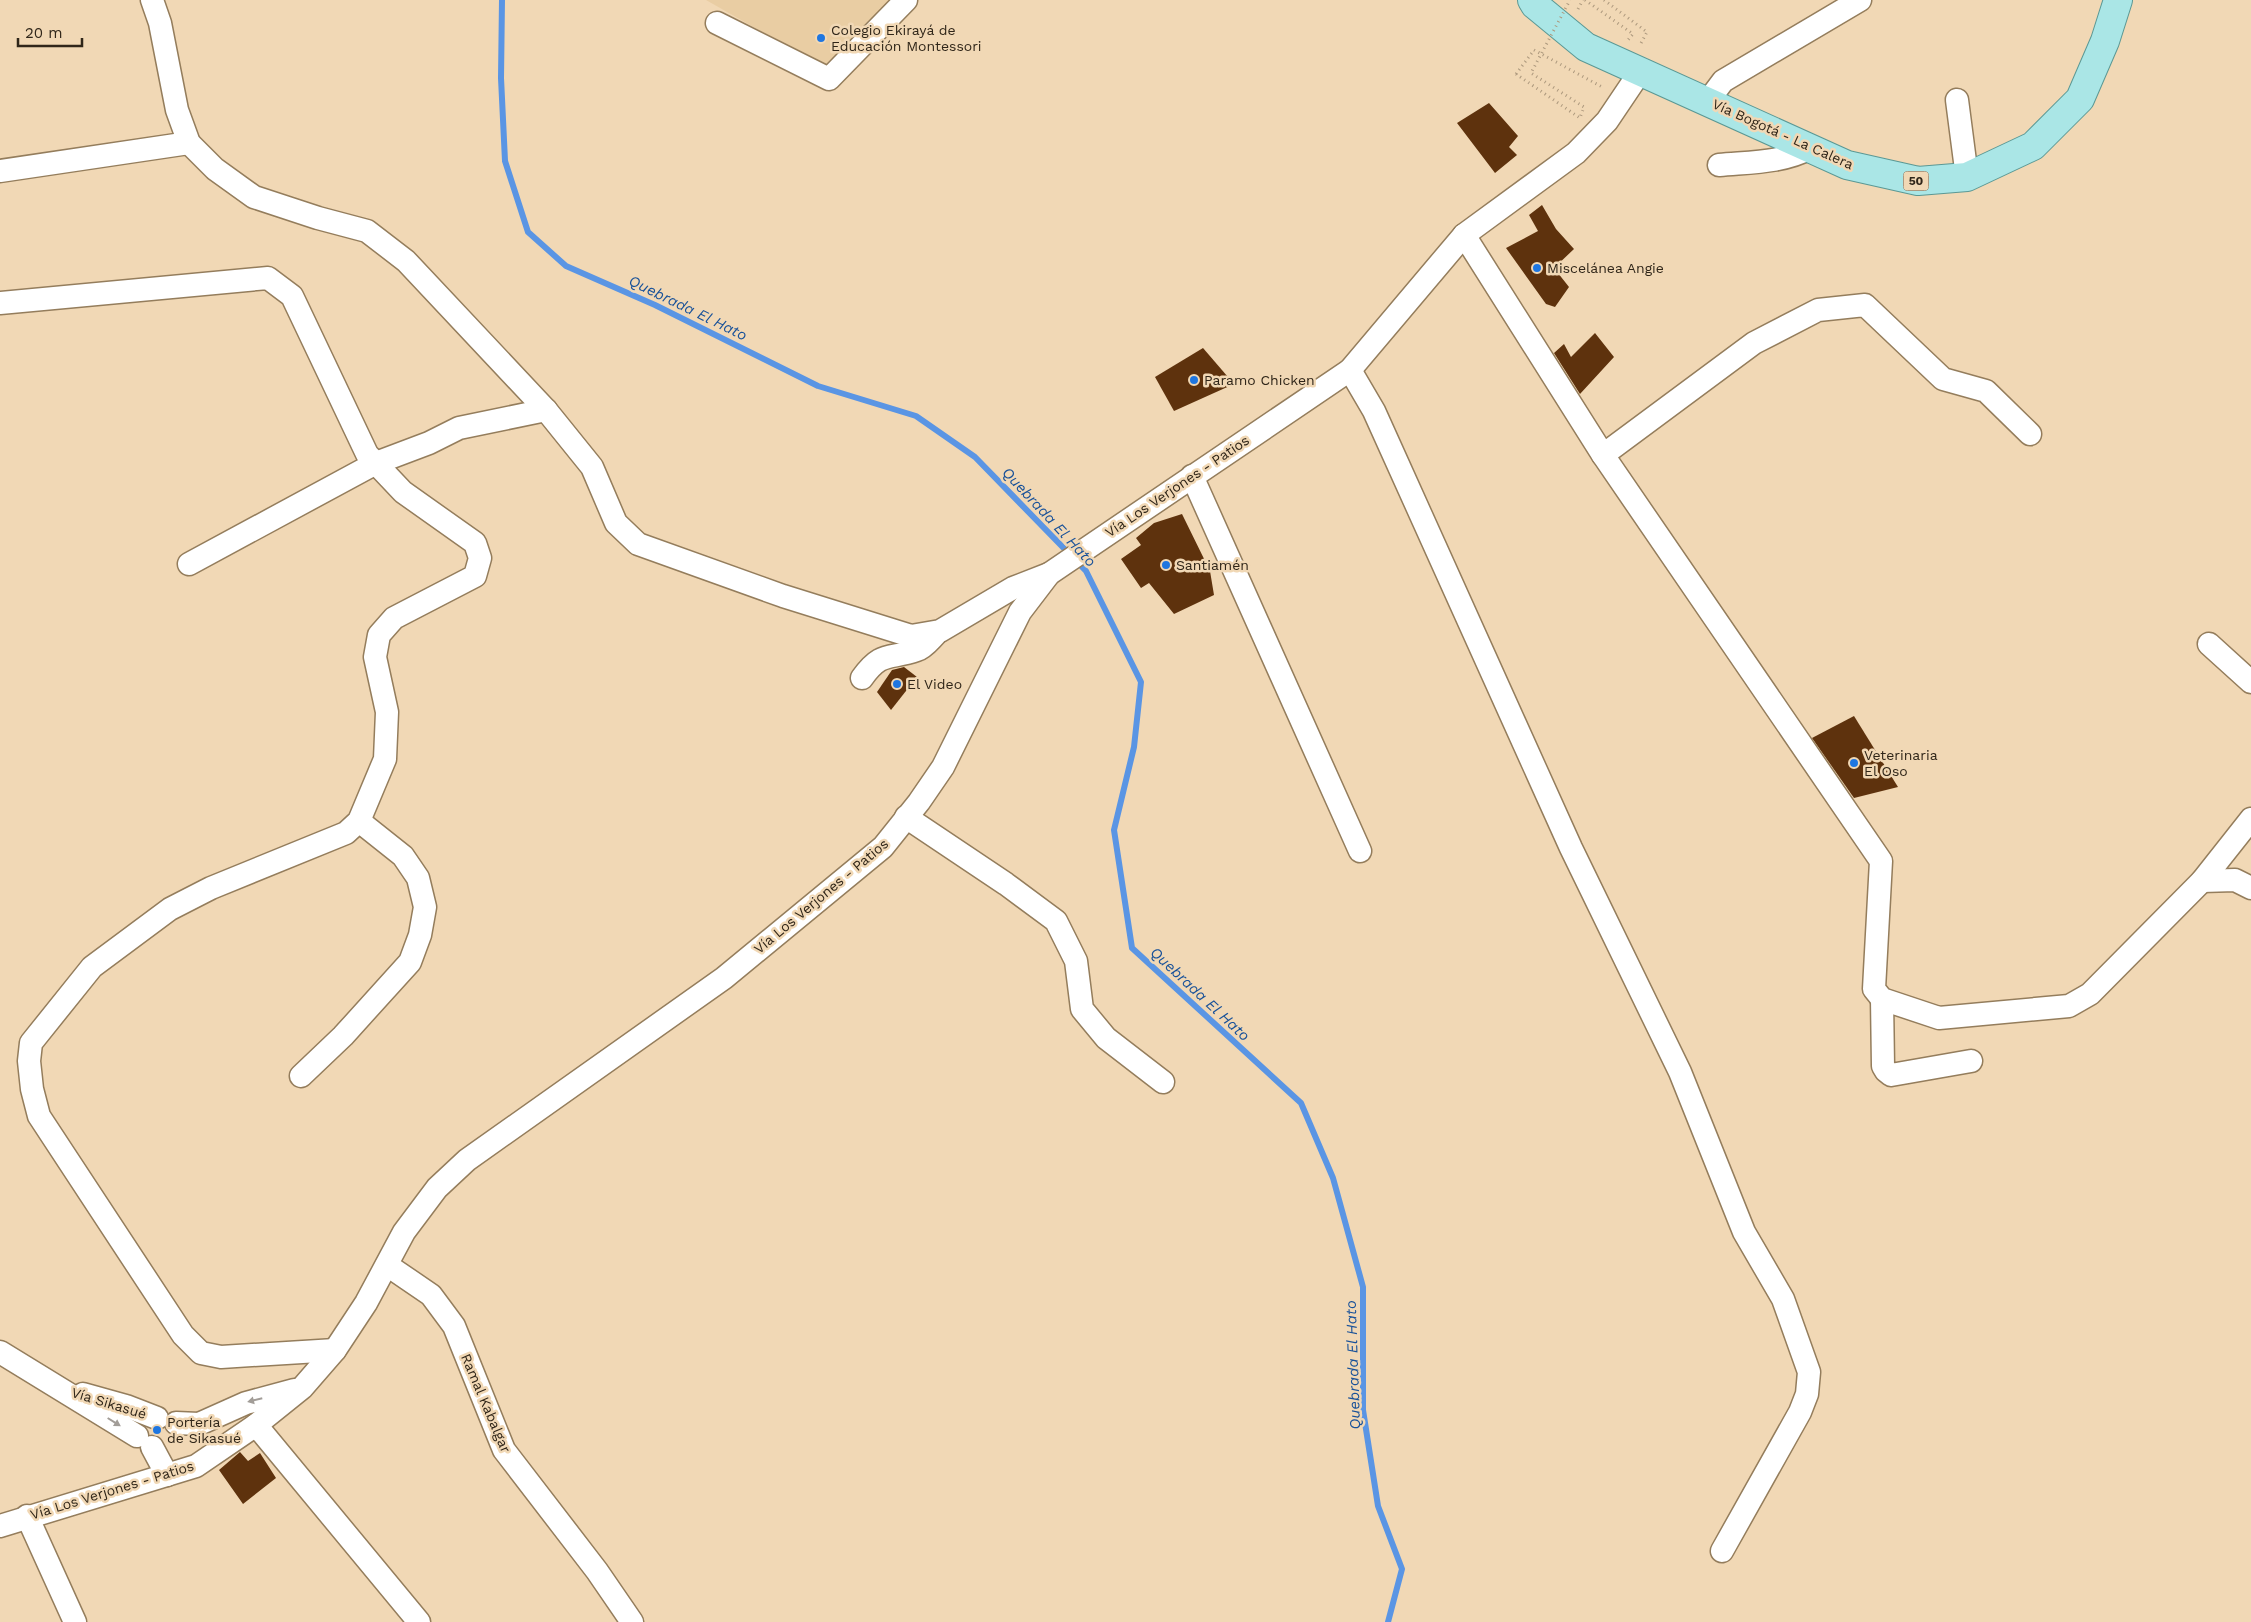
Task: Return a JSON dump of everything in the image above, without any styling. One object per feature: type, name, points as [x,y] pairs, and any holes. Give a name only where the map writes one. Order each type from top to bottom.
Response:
[{"type":"main road","name":"Vía Bogotá - La Calera","points":[[1532,0],[1535,5],[1586,47],[1644,60],[1708,101],[1847,165],[1918,181],[1967,177],[2033,146],[2080,99],[2105,41],[2118,0]]},
{"type":"street","points":[[152,0],[160,23],[177,110],[189,143],[215,169],[254,197],[318,218],[367,231],[406,261],[546,410],[592,467],[616,524],[638,544],[783,596],[911,636],[940,631]]},
{"type":"street","points":[[717,23],[829,78],[906,0]]},
{"type":"street","points":[[1708,101],[1723,81],[1860,0]]},
{"type":"street","name":"Vía Los Verjones - Patios","points":[[0,1526],[27,1516],[196,1466],[256,1425],[302,1388],[336,1350],[366,1303],[404,1232],[437,1188],[467,1160],[724,978],[883,847],[943,767],[1020,612],[1064,563],[1350,370],[1464,235],[1576,153],[1607,121],[1644,60]]},
{"type":"street","points":[[1957,100],[1967,177]]},
{"type":"street","points":[[0,171],[189,143]]},
{"type":"street","points":[[1719,165],[1784,158],[1796,155],[1810,148]]},
{"type":"street","points":[[1464,235],[1603,454],[1881,861],[1874,989],[1882,999],[1939,1018],[2069,1006],[2090,994],[2202,881],[2251,819]]},
{"type":"street","points":[[0,303],[268,278],[292,296],[367,454],[403,492],[476,543],[480,558],[475,576],[394,618],[379,635],[375,657],[387,712],[385,759],[359,820],[346,833],[211,888],[170,908],[92,967],[32,1043],[29,1062],[32,1089],[39,1116],[182,1335],[201,1353],[220,1357],[336,1350]]},
{"type":"street","points":[[1603,454],[1754,343],[1818,310],[1864,305],[1943,380],[1986,391],[2030,434]]},
{"type":"street","points":[[1350,370],[1374,411],[1571,848],[1680,1072],[1744,1232],[1783,1299],[1809,1372],[1807,1394],[1800,1412],[1722,1551]]},
{"type":"street","points":[[188,564],[376,463],[429,443],[459,428],[546,410]]},
{"type":"street","points":[[1192,476],[1360,851]]},
{"type":"street","points":[[862,678],[873,663],[880,658],[919,650],[940,631],[1013,588],[1064,563]]},
{"type":"street","points":[[2209,644],[2251,682]]},
{"type":"street","points":[[906,817],[1006,884],[1056,921],[1076,961],[1082,1010],[1106,1038],[1163,1082]]},
{"type":"street","points":[[301,1076],[343,1036],[410,962],[420,935],[425,907],[418,878],[403,856],[359,820]]},
{"type":"street","points":[[2202,881],[2235,880],[2251,888]]},
{"type":"street","points":[[1882,999],[1883,1066],[1886,1072],[1891,1075],[1971,1062]]},
{"type":"street","name":"Ramal Kabalgar","points":[[387,1265],[431,1295],[454,1326],[504,1450],[597,1571],[632,1622]]},
{"type":"street","points":[[0,1352],[61,1388]]},
{"type":"street","name":"Vía Sikasué","points":[[61,1388],[126,1406],[166,1421],[199,1424],[246,1403],[302,1388]]},
{"type":"street","name":"Vía Sikasué","points":[[61,1388],[144,1442],[167,1475]]},
{"type":"street","points":[[256,1425],[418,1622]]},
{"type":"street","points":[[27,1516],[74,1622]]},
{"type":"path","points":[[1570,0],[1531,73],[1584,107],[1580,118],[1516,74],[1534,50],[1622,98]]},
{"type":"path","points":[[1578,10],[1584,0],[1634,34],[1626,42]]},
{"type":"path","points":[[1604,0],[1647,32],[1640,45],[1644,60]]},
{"type":"shaded area","name":"Colegio Ekirayá de Educación Montessori","points":[[706,0],[902,0],[838,75]]},
{"type":"building","points":[[1489,103],[1518,136],[1509,147],[1517,155],[1495,173],[1457,123]]},
{"type":"building","points":[[1542,205],[1556,229],[1574,249],[1554,268],[1569,287],[1555,307],[1546,304],[1506,248],[1538,231],[1529,215]]},
{"type":"building","points":[[1595,333],[1614,357],[1580,394],[1554,353],[1564,344],[1571,357]]},
{"type":"building","name":"Paramo Chicken","points":[[1203,348],[1234,384],[1174,411],[1155,377]]},
{"type":"building","name":"Santiamén","points":[[1182,514],[1210,571],[1214,595],[1174,614],[1149,583],[1141,588],[1121,559],[1141,545],[1136,538],[1154,523]]},
{"type":"building","name":"El Video","points":[[904,667],[917,677],[891,710],[877,692],[892,670]]},
{"type":"building","name":"Veterinaria El Oso","points":[[1854,716],[1898,787],[1854,798],[1812,738]]},
{"type":"building","points":[[240,1452],[248,1461],[260,1453],[276,1478],[243,1504],[219,1470]]},
{"type":"waterway","name":"Quebrada El Hato","points":[[502,0],[501,78],[505,161],[528,232],[566,266],[655,305],[818,386],[916,416],[975,457],[1086,571],[1141,682],[1134,747],[1114,830],[1132,948],[1301,1103],[1333,1178],[1363,1287],[1363,1410],[1378,1506],[1402,1569],[1388,1622]]},
{"type":"place","name":"Colegio Ekirayá de Educación Montessori","points":[[821,38]]},
{"type":"place","name":"Miscelánea Angie","points":[[1537,268]]},
{"type":"place","name":"Paramo Chicken","points":[[1194,380]]},
{"type":"place","name":"Santiamén","points":[[1166,565]]},
{"type":"place","name":"El Video","points":[[897,684]]},
{"type":"place","name":"Veterinaria El Oso","points":[[1854,763]]},
{"type":"place","name":"Portería de Sikasué","points":[[157,1430]]}]
